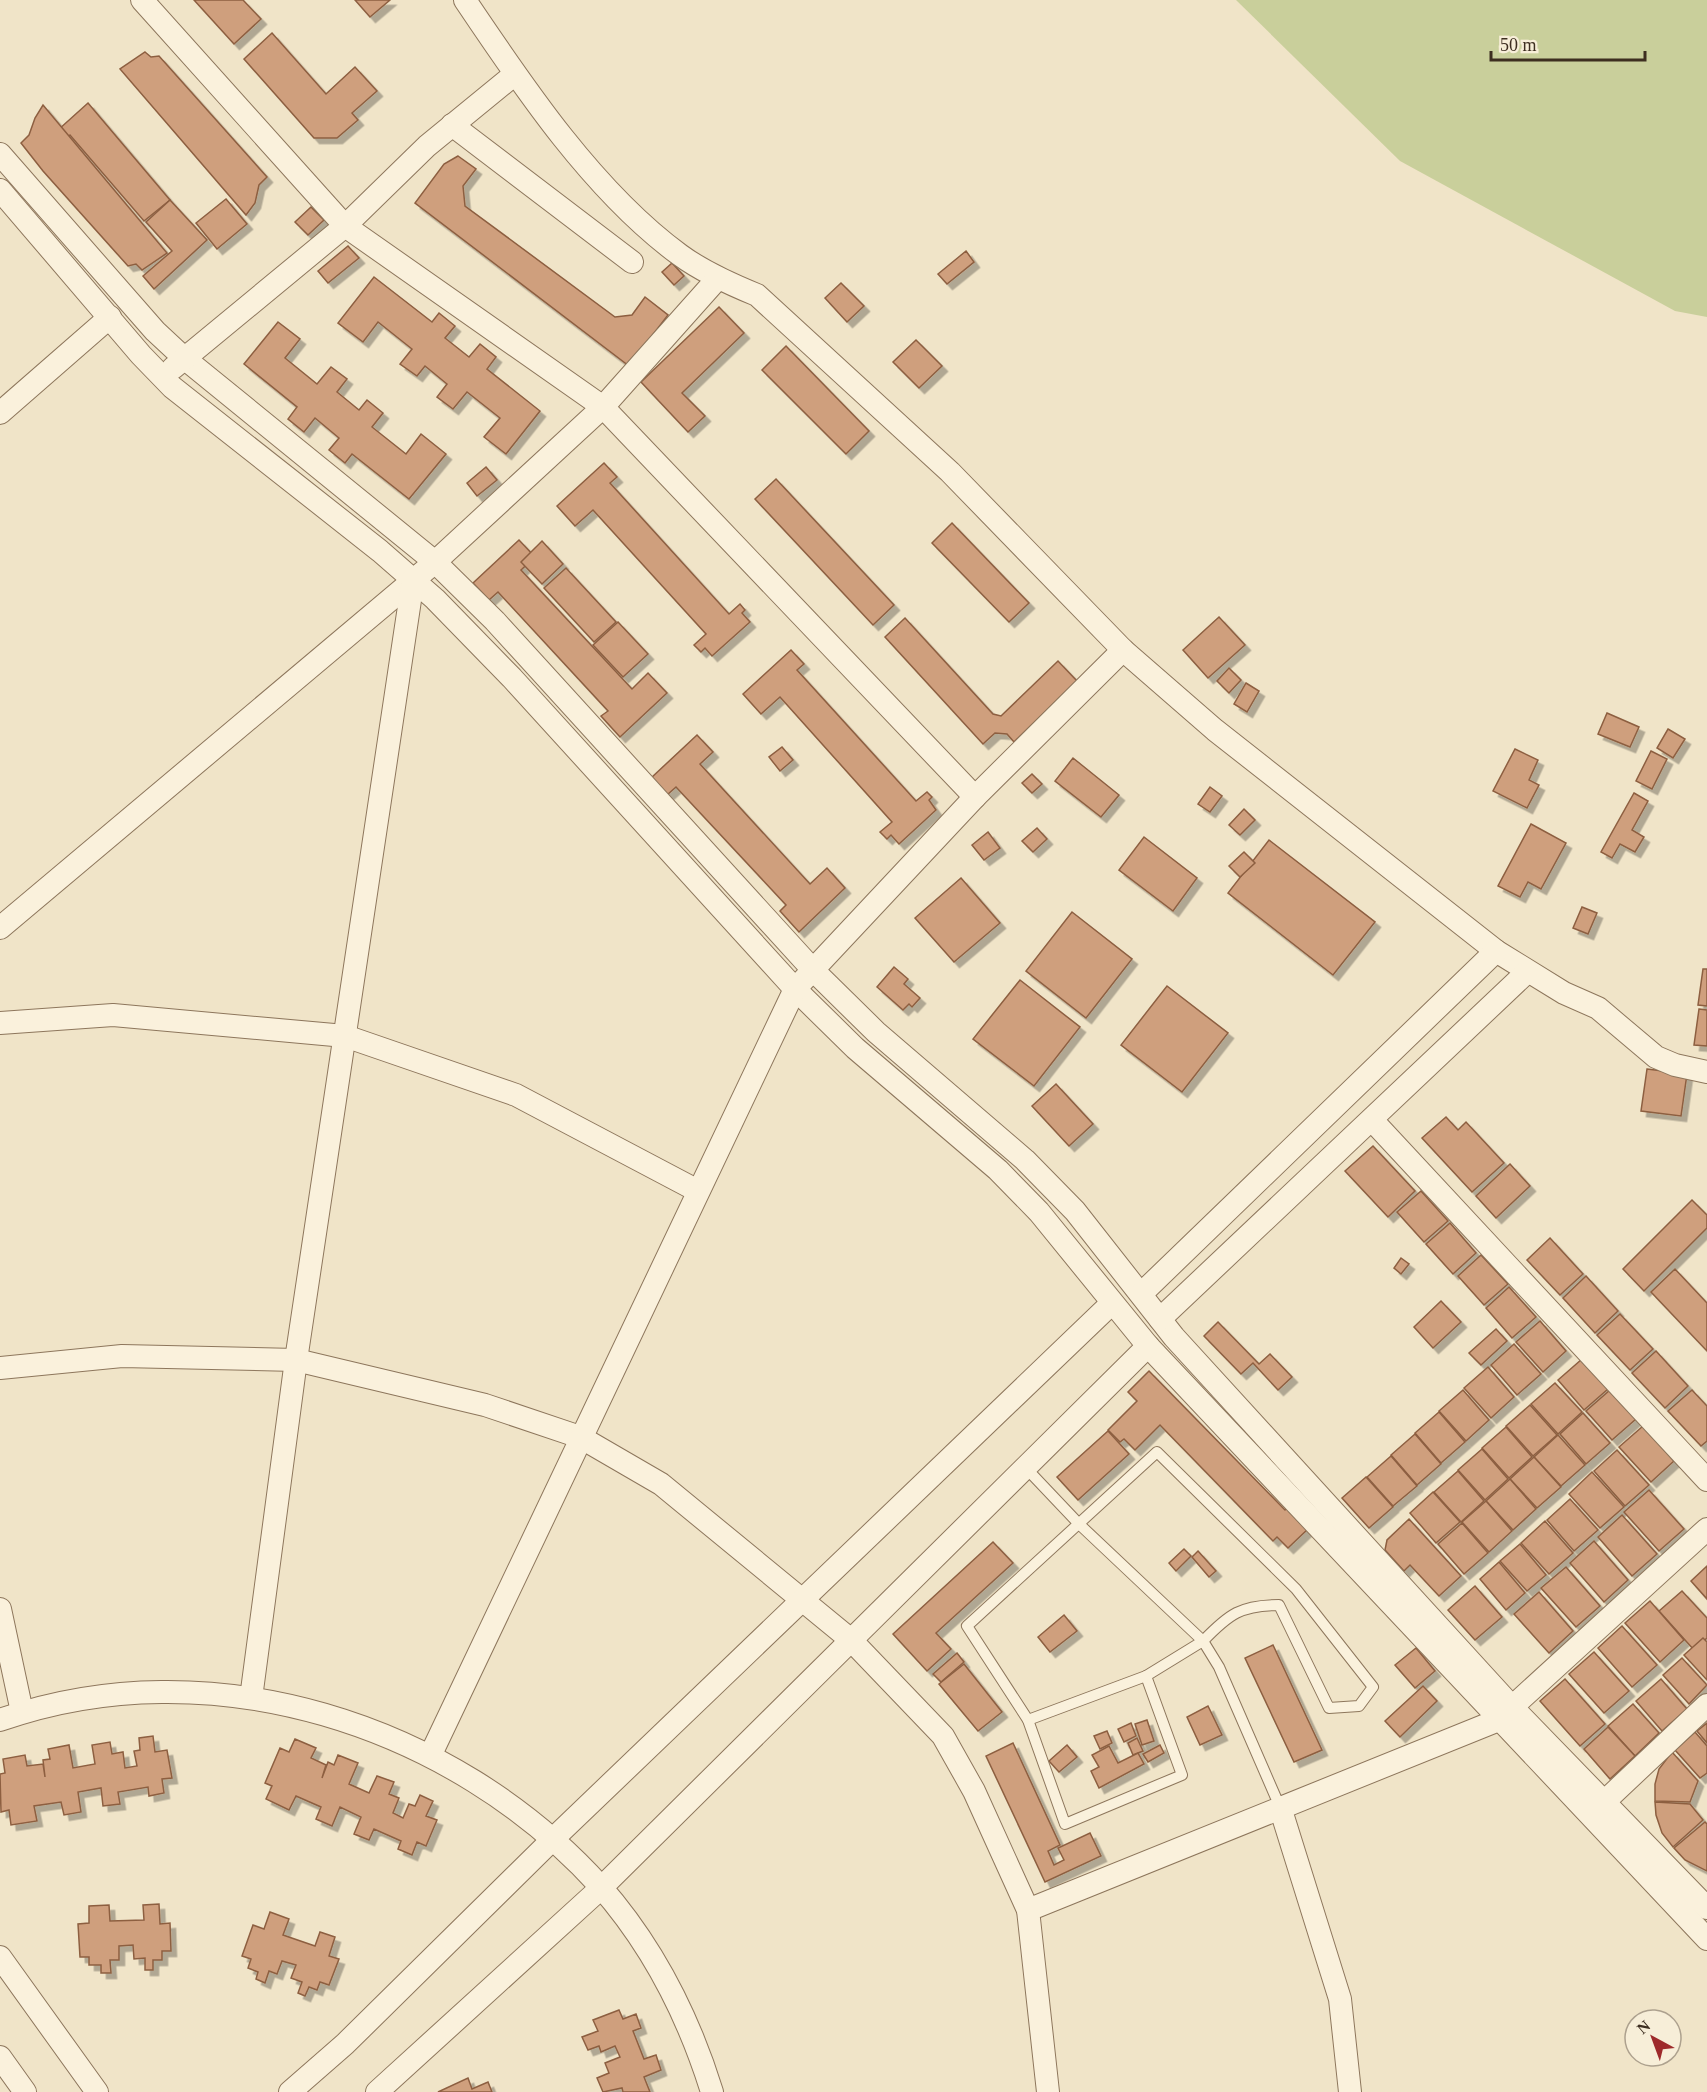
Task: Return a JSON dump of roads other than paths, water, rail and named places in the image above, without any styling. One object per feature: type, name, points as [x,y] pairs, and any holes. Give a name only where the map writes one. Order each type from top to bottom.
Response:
[{"type":"street","points":[[142,0],[345,226],[603,407],[975,797]]},
{"type":"street","points":[[465,0],[514,74],[610,194],[680,255],[718,278],[757,295],[950,472],[1123,650],[1215,730],[1496,951],[1564,993],[1598,1008],[1656,1057],[1675,1065],[1707,1072]]},
{"type":"street","points":[[162,377],[345,226],[426,146],[514,74]]},
{"type":"street","points":[[452,125],[632,262]]},
{"type":"street","points":[[0,154],[155,331],[184,358],[435,561],[495,621],[814,971],[876,1032],[1025,1160],[1075,1211],[1174,1337],[1506,1713],[1705,1934]]},
{"type":"street","points":[[0,190],[162,377],[413,580],[512,678],[795,989],[855,1048],[998,1170],[1039,1212],[1149,1346],[1506,1713],[1604,1802],[1707,1908]]},
{"type":"street","points":[[0,928],[435,561],[603,407],[718,278]]},
{"type":"street","points":[[0,412],[110,317]]},
{"type":"street","points":[[251,1698],[296,1360],[413,580]]},
{"type":"street","points":[[431,1754],[795,989],[975,797],[1123,650]]},
{"type":"street","points":[[1141,1294],[1496,951]]},
{"type":"street","points":[[1160,1319],[1527,972]]},
{"type":"street","points":[[0,1023],[113,1015],[345,1035],[516,1095],[698,1191]]},
{"type":"street","points":[[1372,1120],[1707,1480]]},
{"type":"street","points":[[290,2092],[345,2044],[553,1839],[1112,1303]]},
{"type":"street","points":[[377,2092],[601,1888],[1149,1346]]},
{"type":"street","points":[[0,1368],[122,1356],[296,1360],[485,1405],[580,1437],[661,1484],[851,1640],[943,1736],[974,1791],[1028,1910],[1048,2092]]},
{"type":"street","points":[[1028,1910],[1506,1713],[1707,1529]]},
{"type":"street","points":[[0,1608],[22,1712]]},
{"type":"street","points":[[0,1720],[22,1712],[78,1700],[136,1693],[193,1693],[251,1698],[343,1719],[431,1754],[495,1792],[553,1839],[601,1888],[656,1963],[698,2045],[712,2092]]},
{"type":"street","points":[[1604,1802],[1707,1705]]},
{"type":"street","points":[[1280,1807],[1340,1999],[1350,2092]]},
{"type":"street","points":[[0,1957],[97,2092]]},
{"type":"street","points":[[0,2058],[25,2092]]},
{"type":"lane","points":[[1028,1720],[1146,1676],[1203,1641],[1224,1619],[1254,1605],[1279,1605],[1329,1708],[1359,1706],[1372,1687],[1296,1589],[1157,1452],[967,1626],[1028,1720],[1065,1824],[1182,1775],[1146,1676]]},
{"type":"lane","points":[[1025,1467],[1079,1524],[1203,1641],[1220,1667],[1280,1807]]}]
